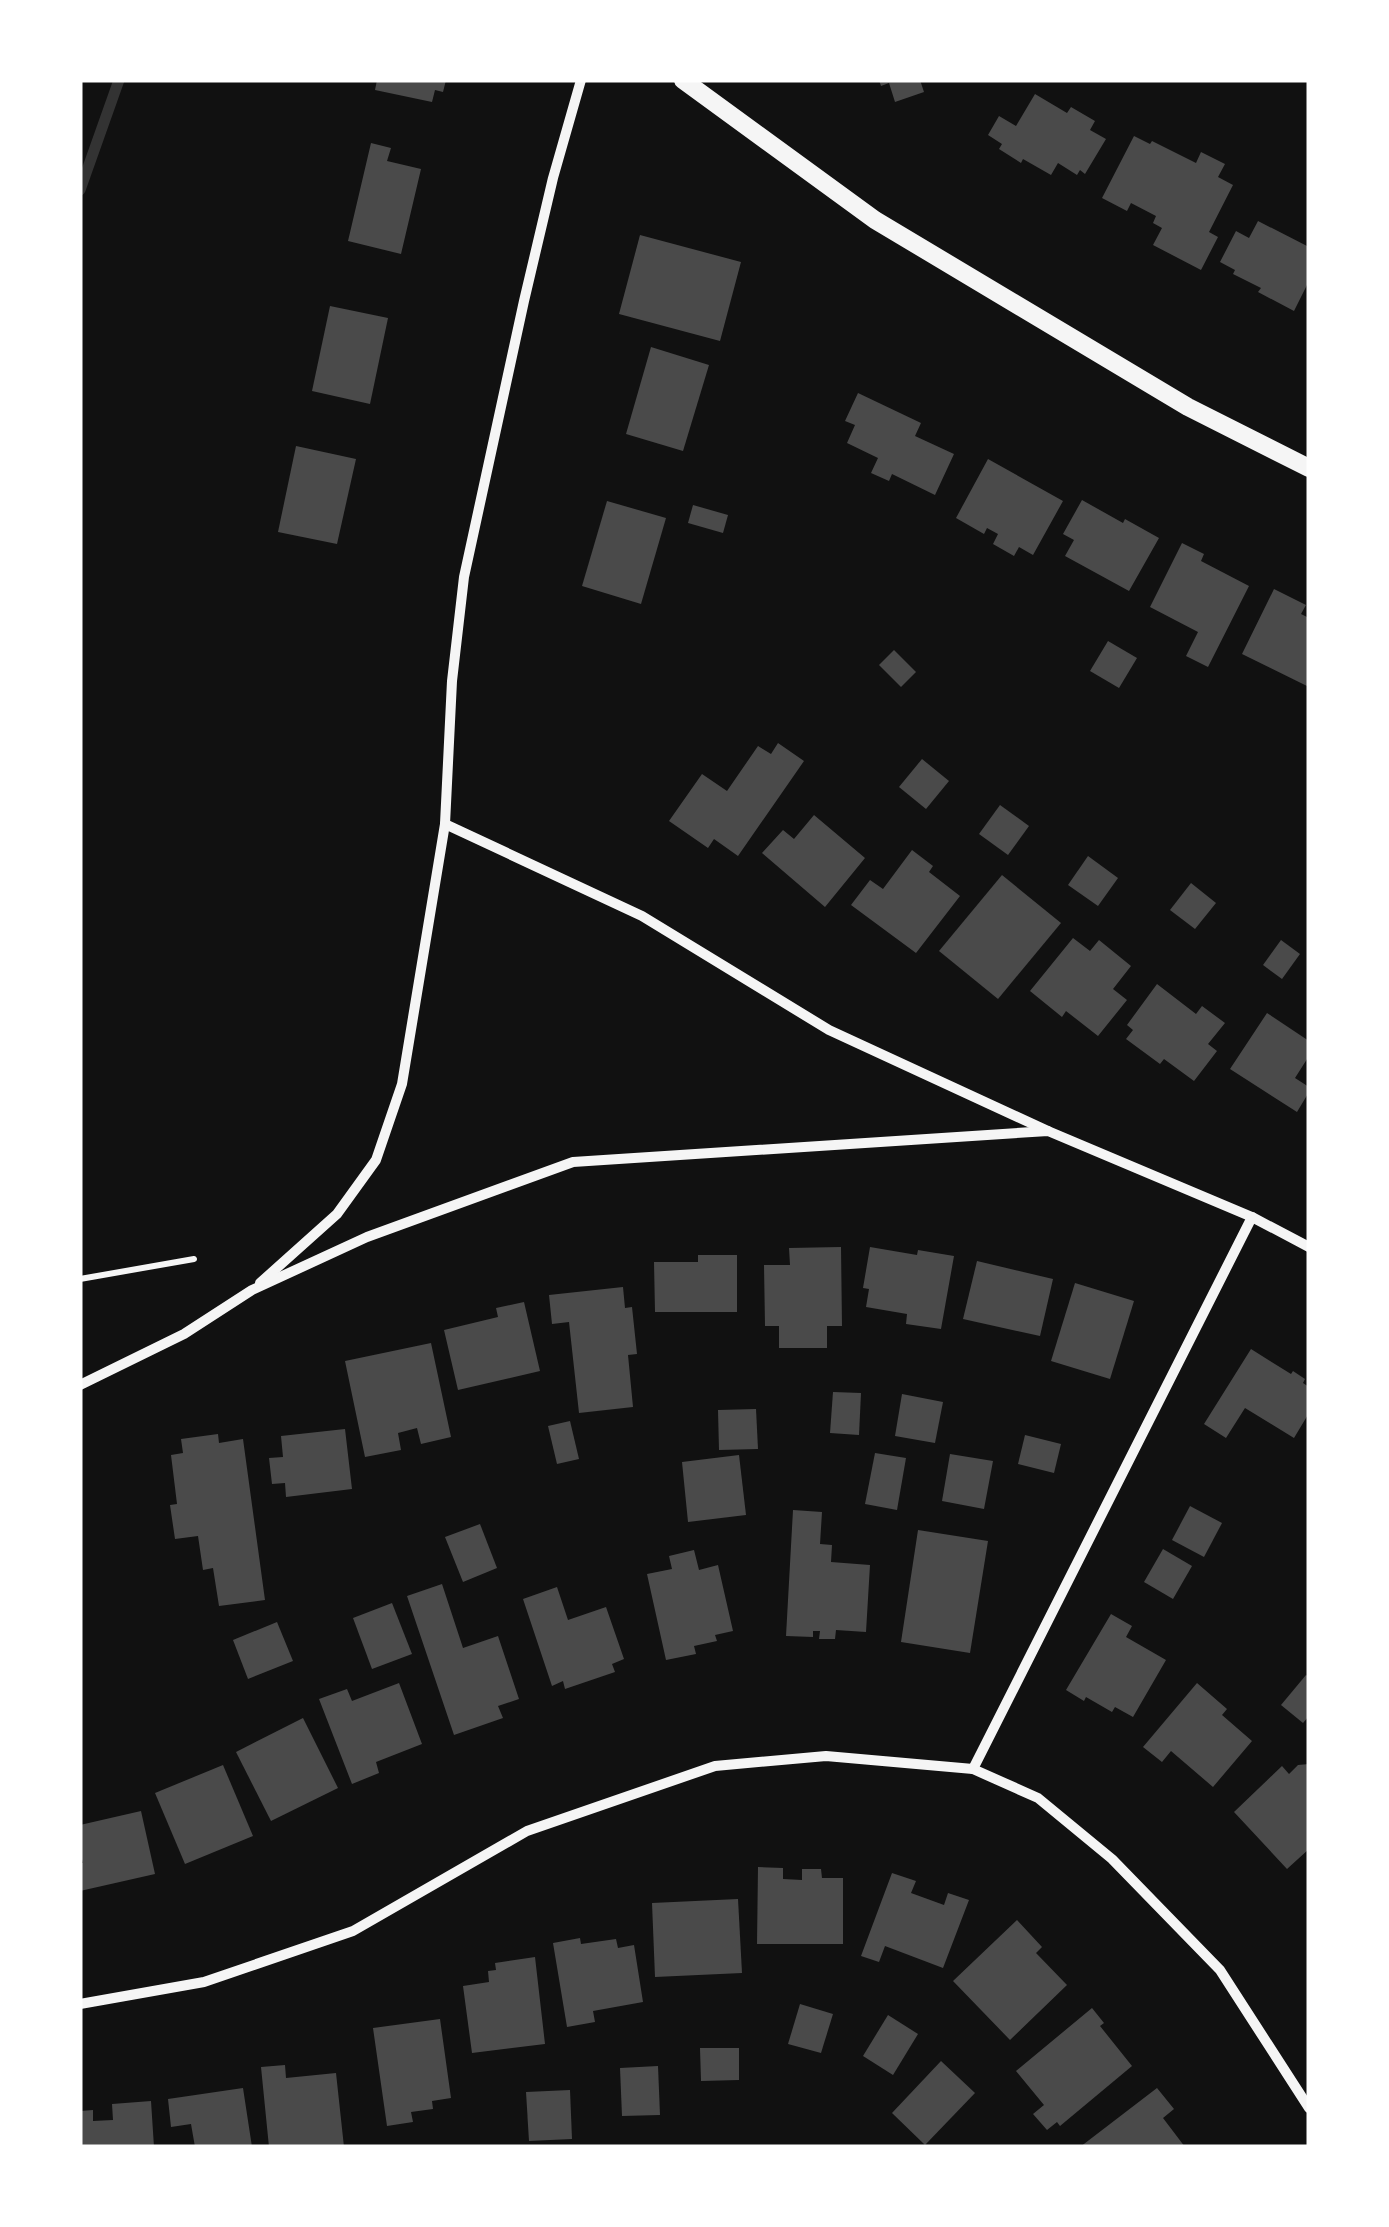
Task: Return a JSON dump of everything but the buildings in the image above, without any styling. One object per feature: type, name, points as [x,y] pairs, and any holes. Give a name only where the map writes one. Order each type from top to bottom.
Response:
[{"type":"street","points":[[252,1290],[337,1214],[376,1160],[402,1084],[445,824],[452,681],[464,576],[528,284],[581,80]]},
{"type":"street","points":[[683,80],[874,220],[1188,407],[1309,468]]},
{"type":"street","points":[[445,824],[642,916],[829,1030],[1309,1247]]},
{"type":"street","points":[[80,1385],[184,1334],[252,1290],[367,1237],[573,1162],[1048,1131]]},
{"type":"street","points":[[974,1770],[1252,1218]]},
{"type":"street","points":[[80,2004],[204,1982],[353,1931],[527,1830],[715,1766],[826,1756],[974,1770],[1038,1798],[1112,1859],[1220,1970],[1309,2108]]},
{"type":"path","points":[[80,1279],[194,1259]]},
{"type":"waterway","points":[[80,190],[119,80]]}]
